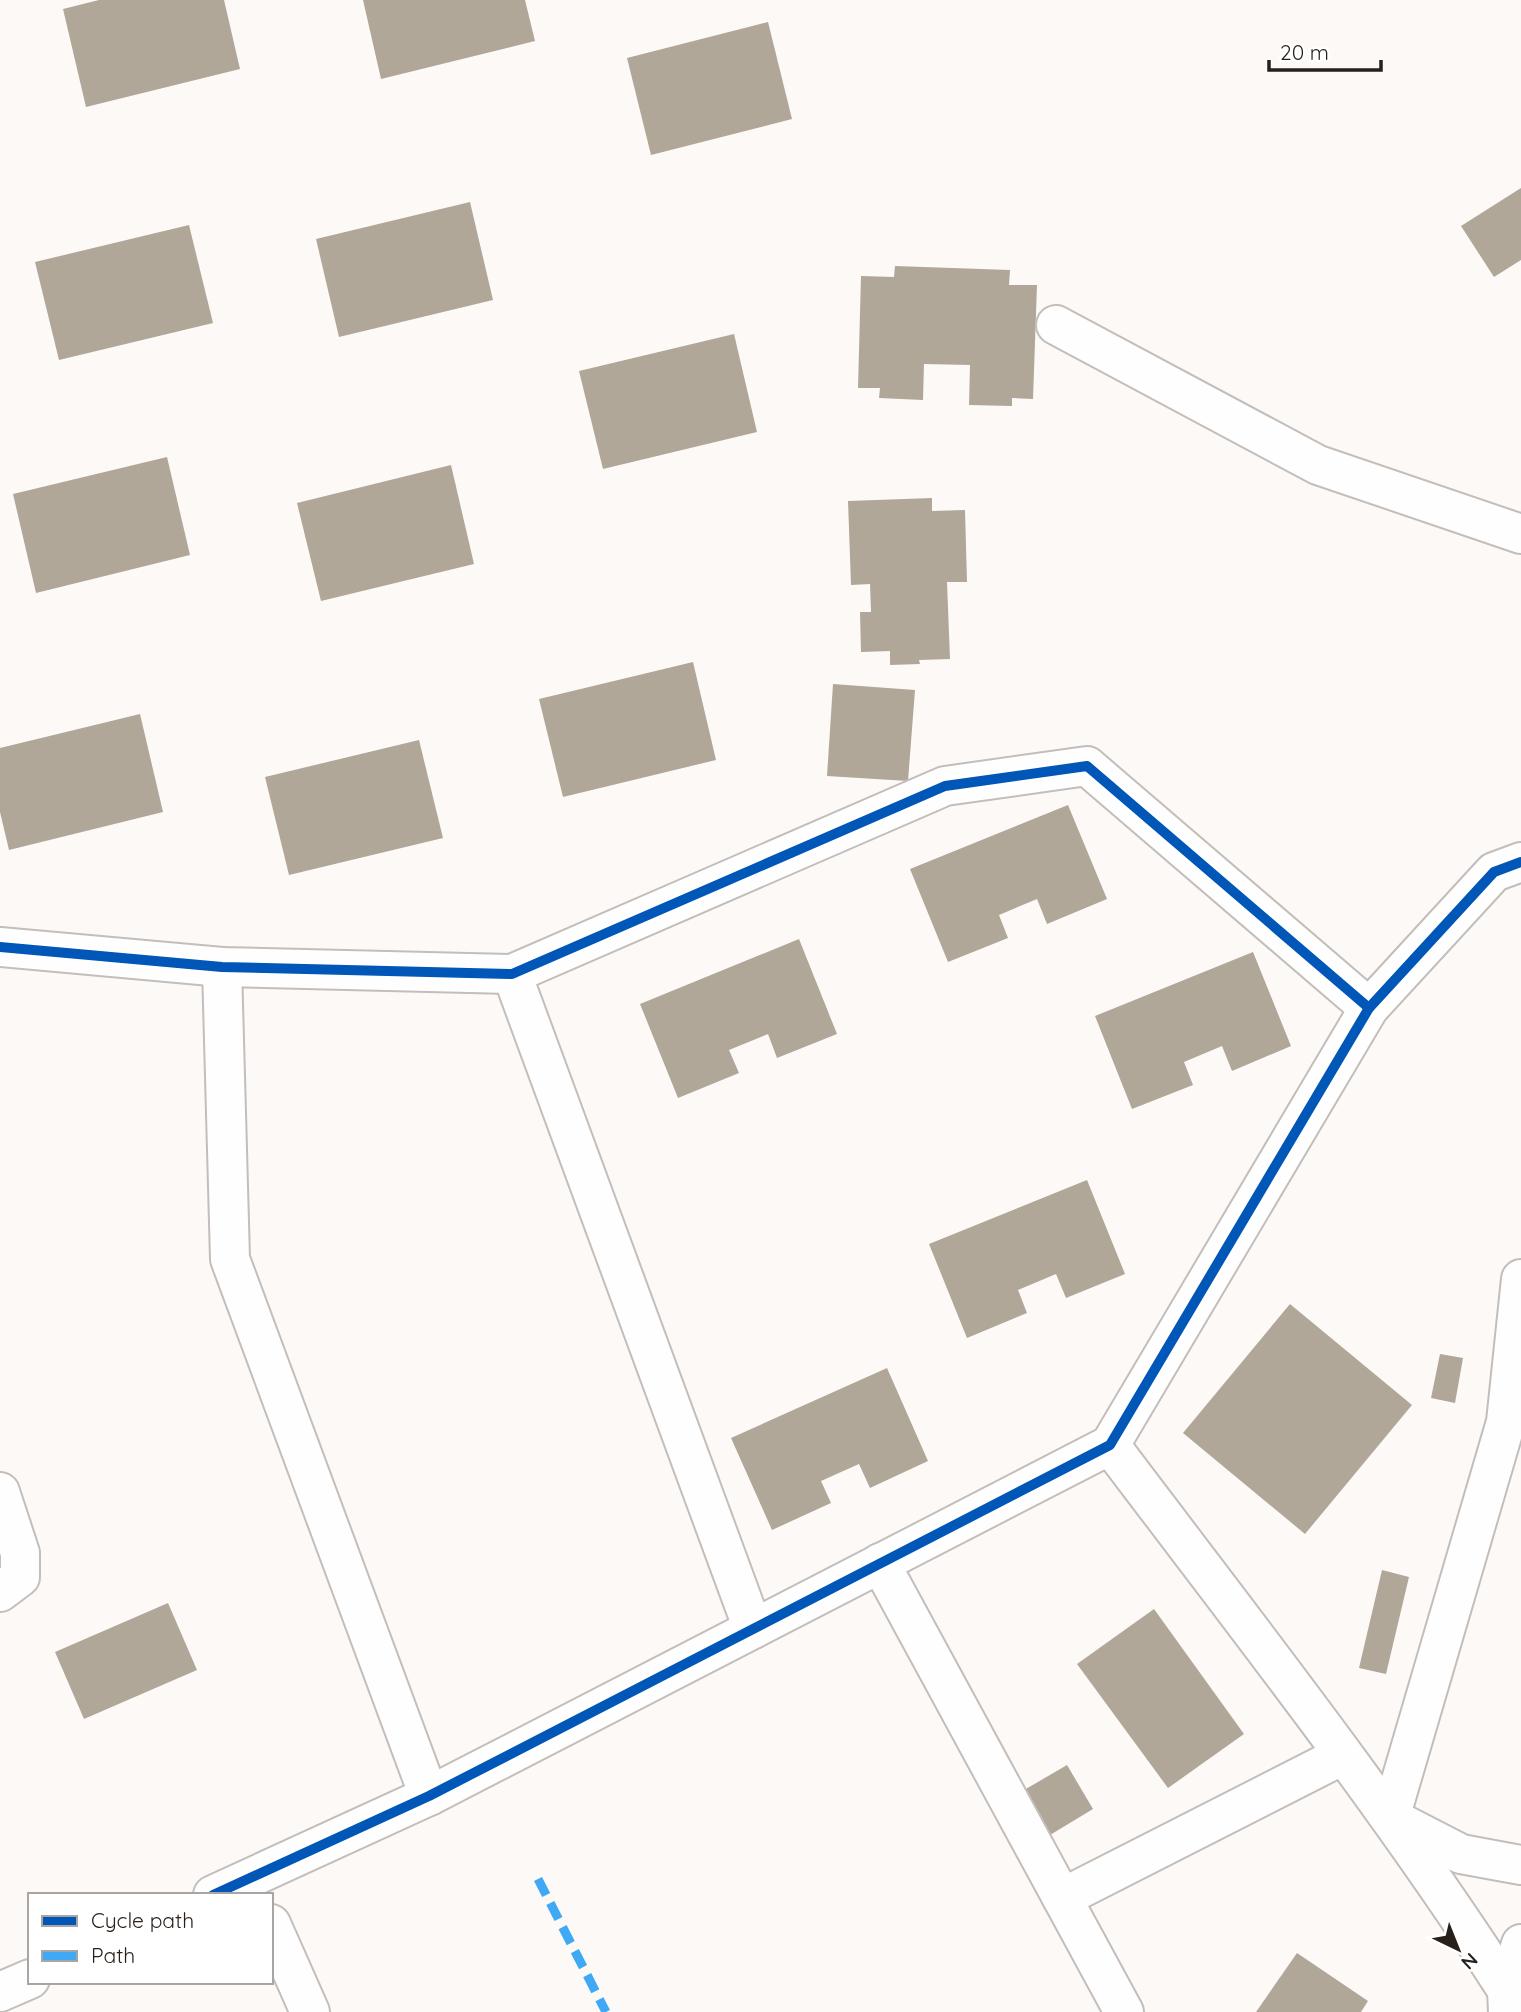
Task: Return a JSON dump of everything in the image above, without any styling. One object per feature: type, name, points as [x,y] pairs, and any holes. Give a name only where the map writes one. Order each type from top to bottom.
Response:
[{"type":"street","points":[[1056,325],[1318,465],[1521,534]]},
{"type":"street","points":[[0,947],[222,967],[512,974],[945,786],[1087,766],[1369,1008]]},
{"type":"street","points":[[222,1893],[255,1886],[1110,1445],[1369,1008],[1494,872],[1521,862]]},
{"type":"street","points":[[222,967],[230,1259],[429,1796]]},
{"type":"street","points":[[512,974],[753,1629]]},
{"type":"street","points":[[1390,1818],[1506,1422],[1521,1279]]},
{"type":"street","points":[[1110,1445],[1390,1818],[1461,1919],[1507,2005]]},
{"type":"street","points":[[0,1492],[20,1553],[20,1577],[0,1592]]},
{"type":"street","points":[[880,1563],[1124,2012]]},
{"type":"street","points":[[1062,1898],[1343,1755]]},
{"type":"street","points":[[1390,1818],[1461,1854],[1521,1865]]},
{"type":"street","points":[[273,1929],[310,2012]]},
{"type":"street","points":[[1507,2005],[1521,1944]]},
{"type":"street","points":[[0,1992],[28,1980]]},
{"type":"building","points":[[99,0],[224,0],[240,69],[86,107],[63,9]]},
{"type":"building","points":[[363,0],[525,0],[535,41],[381,79]]},
{"type":"building","points":[[768,22],[792,119],[651,155],[627,58]]},
{"type":"building","points":[[1521,188],[1521,260],[1494,277],[1461,226]]},
{"type":"building","points":[[470,202],[493,300],[339,337],[316,239]]},
{"type":"building","points":[[189,225],[213,323],[59,360],[35,262]]},
{"type":"building","points":[[895,266],[1010,270],[1009,285],[1037,285],[1033,399],[1012,398],[1012,406],[969,405],[970,365],[924,364],[923,400],[879,398],[880,388],[858,388],[861,276],[894,277]]},
{"type":"building","points":[[734,334],[757,432],[603,469],[579,371]]},
{"type":"building","points":[[167,457],[190,555],[36,593],[13,494]]},
{"type":"building","points":[[451,465],[474,564],[321,601],[297,503]]},
{"type":"building","points":[[932,498],[932,511],[965,510],[967,582],[947,582],[950,659],[890,665],[890,651],[861,652],[860,612],[871,612],[870,584],[851,585],[848,501]]},
{"type":"building","points":[[693,662],[716,760],[563,797],[539,699]]},
{"type":"building","points":[[833,684],[915,690],[908,781],[827,776]]},
{"type":"building","points":[[140,714],[163,812],[9,850],[0,812],[0,748]]},
{"type":"building","points":[[419,740],[443,838],[289,875],[265,777]]},
{"type":"building","points":[[1068,805],[1107,899],[1047,924],[1037,899],[999,915],[1008,938],[948,962],[910,869]]},
{"type":"building","points":[[799,939],[837,1034],[777,1058],[768,1034],[729,1050],[739,1073],[678,1098],[640,1004]]},
{"type":"building","points":[[1253,952],[1291,1046],[1232,1071],[1222,1046],[1184,1062],[1193,1085],[1132,1109],[1095,1016]]},
{"type":"building","points":[[1087,1180],[1125,1274],[1066,1298],[1056,1274],[1018,1290],[1027,1313],[967,1338],[929,1244]]},
{"type":"building","points":[[1290,1304],[1412,1405],[1305,1534],[1183,1433]]},
{"type":"building","points":[[1440,1354],[1463,1358],[1455,1403],[1431,1398]]},
{"type":"building","points":[[887,1368],[928,1461],[870,1488],[859,1464],[821,1481],[831,1503],[772,1530],[731,1438]]},
{"type":"building","points":[[1382,1570],[1409,1577],[1386,1674],[1359,1668]]},
{"type":"building","points":[[168,1603],[197,1670],[84,1719],[55,1652]]},
{"type":"building","points":[[1154,1609],[1244,1734],[1168,1788],[1077,1664]]},
{"type":"building","points":[[1067,1765],[1093,1809],[1045,1838],[1019,1793]]},
{"type":"building","points":[[1297,1953],[1368,2001],[1361,2012],[1256,2012]]},
{"type":"marked path","points":[[538,1879],[606,2012]]},
{"type":"cycle path","points":[[0,947],[222,967],[512,974],[945,786],[1087,766],[1369,1008]]},
{"type":"cycle path","points":[[217,1893],[429,1796],[1110,1445],[1369,1008],[1494,872],[1521,862]]}]
